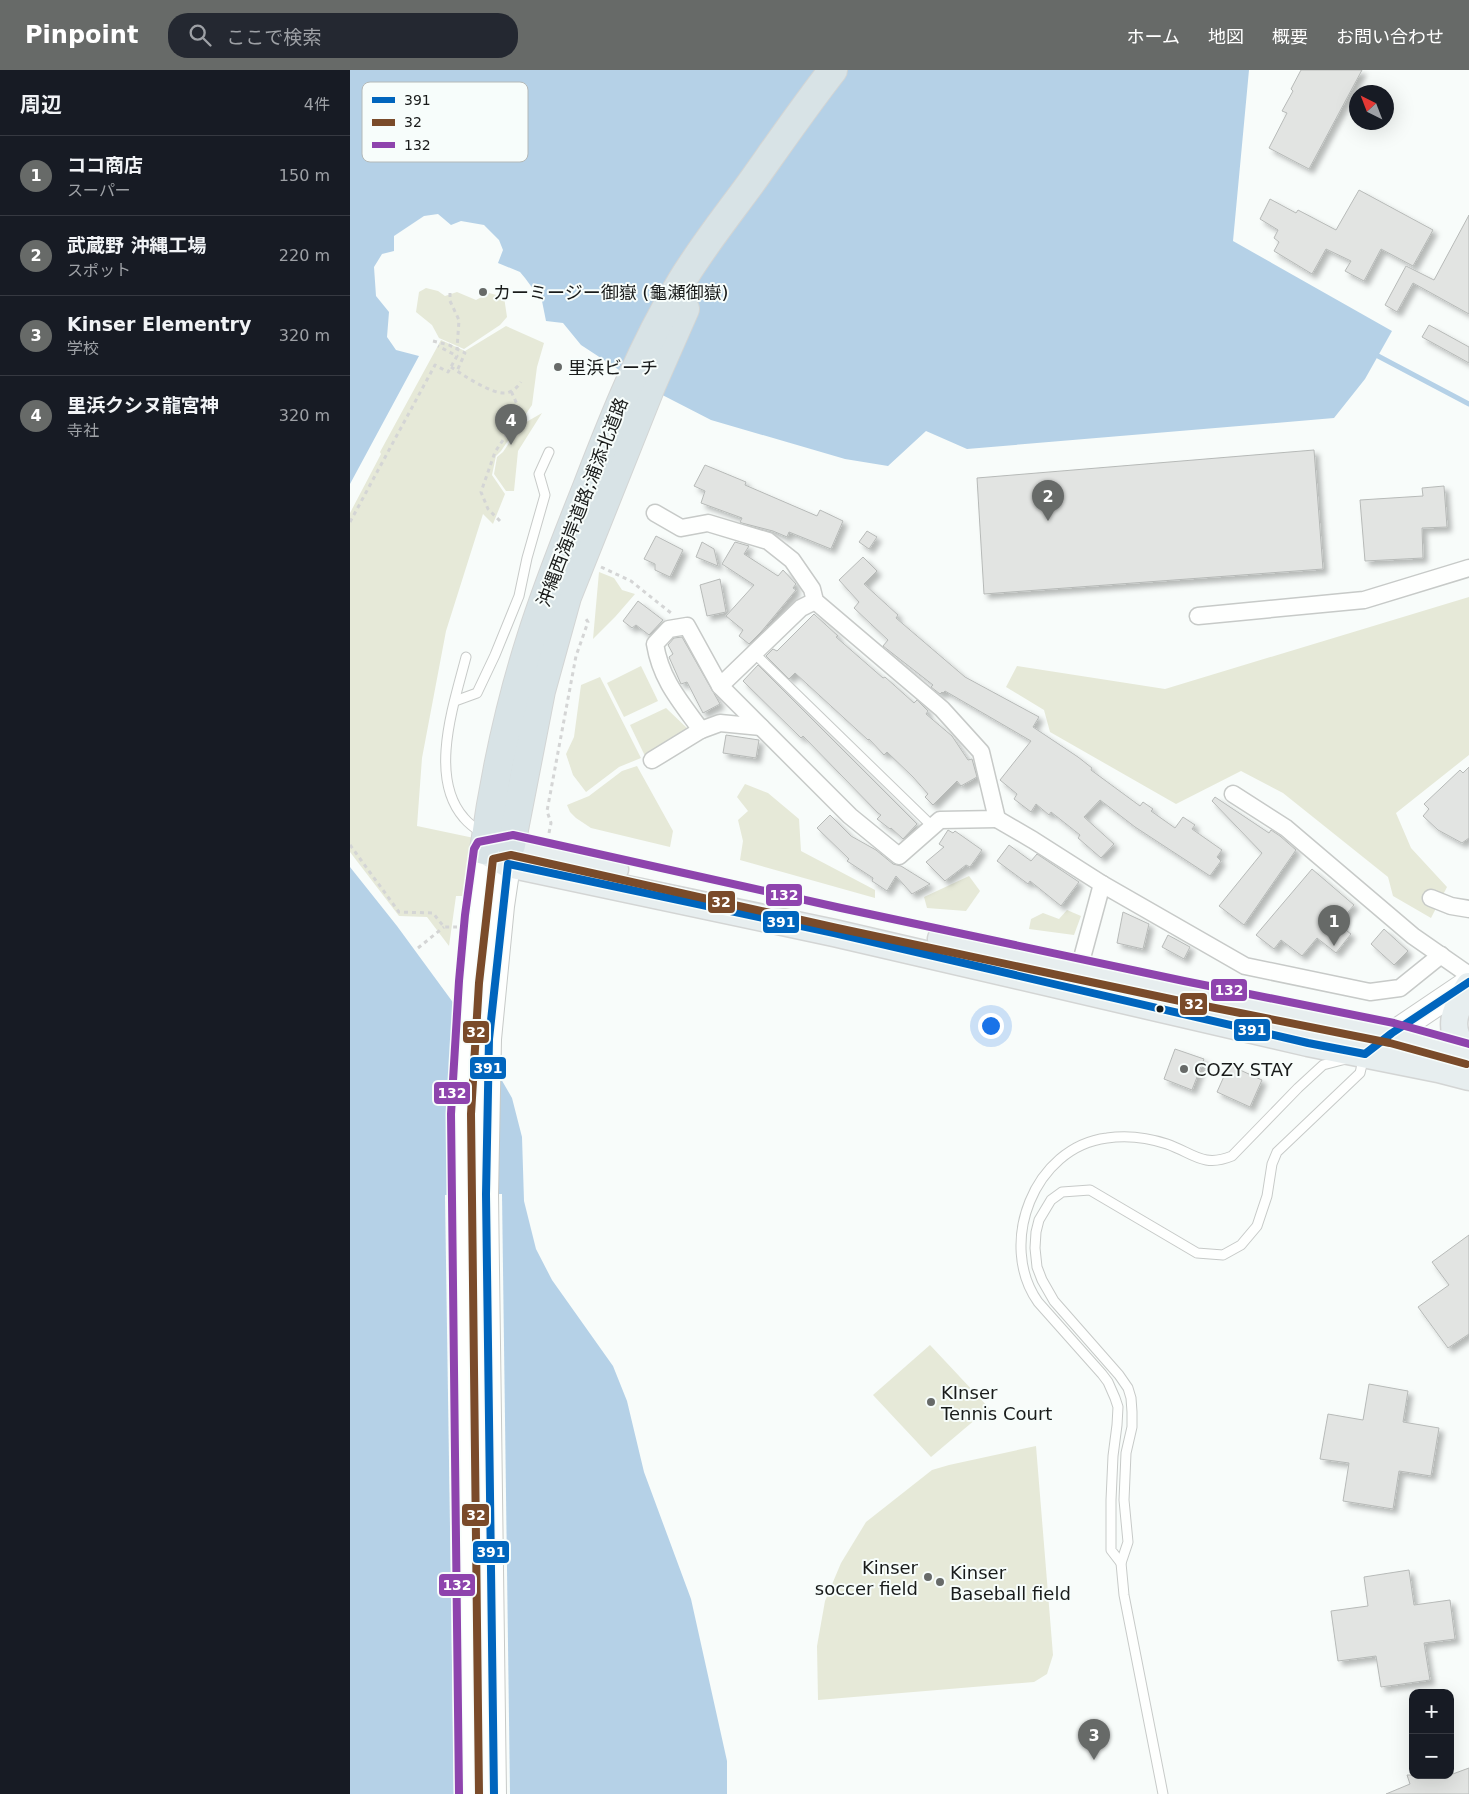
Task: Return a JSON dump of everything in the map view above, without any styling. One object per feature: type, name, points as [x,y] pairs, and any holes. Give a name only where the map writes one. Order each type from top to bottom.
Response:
[{"type":"highway","name":"沖縄西海岸道路;浦添北道路","points":[[497,849],[556,635],[618,440],[637,365],[681,282],[712,235],[833,70]]},
{"type":"main road","points":[[497,849],[1392,1033],[1469,1053]]},
{"type":"main road","points":[[497,849],[834,933],[1308,1043],[1469,1077]]},
{"type":"main road","points":[[1469,986],[1457,1006],[1454,1021],[1457,1038],[1469,1053]]},
{"type":"street","points":[[654,513],[681,528],[708,523],[768,541],[792,560],[812,589],[815,601],[942,710],[981,752],[997,819]]},
{"type":"street","points":[[1198,616],[1364,600],[1469,568]]},
{"type":"street","points":[[720,686],[801,608],[815,601]]},
{"type":"street","points":[[701,730],[672,691],[658,662],[655,644],[669,629],[687,626],[720,686],[850,816],[899,856],[940,820],[997,819],[1102,884],[1245,966],[1370,992],[1400,988],[1441,955]]},
{"type":"street","points":[[652,760],[701,730],[720,723],[761,727]]},
{"type":"street","points":[[1233,794],[1286,828],[1413,936],[1469,975]]},
{"type":"street","points":[[494,1794],[486,1194],[489,1039],[497,849]]},
{"type":"street","points":[[469,1794],[461,1114],[466,1013],[476,902],[497,849]]},
{"type":"street","points":[[1079,969],[1102,884]]},
{"type":"street","points":[[1431,898],[1451,906],[1469,909]]},
{"type":"street","points":[[1365,1054],[1392,1033],[1469,982]]},
{"type":"lane","points":[[455,701],[477,693],[519,596],[527,558],[545,495],[539,474],[549,452]]},
{"type":"lane","points":[[754,653],[933,826]]},
{"type":"lane","points":[[466,657],[450,720],[445,754],[447,778],[452,800],[464,818],[497,849]]},
{"type":"lane","points":[[1121,1563],[1111,1550],[1111,1500],[1118,1407],[1108,1382],[1032,1293],[1022,1263],[1021,1235],[1025,1213],[1032,1195],[1050,1169],[1063,1155],[1088,1142],[1106,1138],[1146,1138],[1169,1145],[1190,1156],[1204,1160],[1219,1161],[1232,1156],[1323,1065],[1365,1054],[1360,1073],[1277,1152],[1272,1164],[1267,1196],[1257,1226],[1240,1245],[1223,1255],[1197,1253],[1090,1190],[1062,1192],[1050,1200],[1041,1215],[1036,1232],[1037,1267],[1042,1280],[1054,1300],[1119,1375],[1132,1398],[1132,1427],[1126,1453],[1124,1500],[1128,1542],[1121,1563],[1124,1595],[1163,1794]]},
{"type":"path","points":[[450,293],[450,301],[459,320],[457,349]]},
{"type":"path","points":[[433,341],[465,353],[457,371]]},
{"type":"path","points":[[350,522],[435,366],[448,372],[457,356],[438,346]]},
{"type":"path","points":[[451,367],[483,387],[505,393],[512,391],[521,382]]},
{"type":"path","points":[[500,521],[488,509],[481,492],[495,452],[521,413],[512,391]]},
{"type":"path","points":[[594,564],[631,581],[687,626]]},
{"type":"path","points":[[548,836],[551,823],[547,811],[576,656],[588,622],[583,614]]},
{"type":"path","points":[[350,845],[399,912],[432,913],[444,927]]},
{"type":"path","points":[[418,948],[444,927],[460,927]]},
{"type":"green space","points":[[426,288],[438,291],[445,296],[457,292],[476,300],[489,293],[504,297],[507,317],[500,325],[464,349],[439,338],[432,325],[416,312],[419,292]]},
{"type":"green space","points":[[506,326],[544,343],[537,367],[532,405],[496,456],[492,475],[505,494],[493,524],[483,514],[446,631],[422,758],[417,826],[474,838],[466,896],[456,896],[449,946],[427,917],[399,916],[350,852],[350,513],[381,454],[380,452],[441,340],[465,351]]},
{"type":"green space","points":[[542,413],[518,451],[514,491],[506,491],[494,474],[497,457],[503,452],[521,425]]},
{"type":"green space","points":[[599,572],[614,578],[622,590],[635,594],[593,639]]},
{"type":"green space","points":[[1469,597],[1469,755],[1396,813],[1411,848],[1447,887],[1431,918],[1393,896],[1388,877],[1283,793],[1241,771],[1176,804],[1050,732],[1044,710],[1006,687],[1017,666],[1165,689]]},
{"type":"green space","points":[[641,666],[658,701],[624,717],[607,683]]},
{"type":"green space","points":[[600,677],[641,758],[619,767],[586,792],[573,775],[566,754],[574,737],[581,685]]},
{"type":"green space","points":[[666,708],[689,730],[645,756],[630,725]]},
{"type":"green space","points":[[637,766],[673,831],[670,847],[591,828],[576,818],[570,812],[567,805],[589,796],[622,771]]},
{"type":"green space","points":[[745,784],[768,793],[799,819],[801,851],[875,890],[875,898],[740,860],[743,841],[738,820],[748,811],[737,797]]},
{"type":"green space","points":[[969,876],[980,891],[966,911],[927,908],[924,897]]},
{"type":"green space","points":[[1067,910],[1081,916],[1074,935],[1029,929],[1031,919],[1043,913],[1059,919]]},
{"type":"green space","name":"KInser Tennis Court","points":[[930,1345],[989,1408],[931,1457],[873,1395]]},
{"type":"green space","name":"Kinser Baseball field","points":[[1036,1446],[1053,1655],[1047,1674],[1034,1682],[818,1700],[817,1646],[825,1601],[841,1563],[866,1522],[932,1470]]},
{"type":"water","points":[[350,70],[1249,70],[1233,241],[1392,331],[1365,379],[1334,418],[967,449],[926,431],[888,466],[845,459],[711,420],[639,383],[581,345],[563,323],[546,321],[542,301],[525,278],[520,272],[498,263],[503,250],[499,240],[484,225],[461,221],[451,225],[438,214],[424,216],[394,236],[394,251],[382,254],[374,267],[376,296],[389,312],[387,337],[396,350],[419,356],[350,484]]},
{"type":"water","points":[[350,867],[397,926],[471,1027],[512,1098],[522,1137],[524,1201],[536,1249],[552,1280],[613,1366],[627,1401],[644,1472],[691,1599],[727,1761],[727,1794],[350,1794]]},
{"type":"pier","points":[[502,1194],[510,1794],[454,1794],[445,1195]]},
{"type":"building","points":[[1301,70],[1362,70],[1354,85],[1349,85],[1349,94],[1309,169],[1269,148],[1287,113],[1282,111],[1293,91],[1291,89]]},
{"type":"building","points":[[1359,190],[1433,230],[1413,266],[1381,249],[1364,281],[1345,271],[1351,261],[1326,249],[1312,274],[1274,251],[1279,242],[1274,238],[1278,230],[1260,219],[1270,199],[1296,213],[1298,210],[1336,230]]},
{"type":"building","points":[[1469,215],[1469,314],[1413,283],[1397,312],[1385,305],[1406,266],[1434,280]]},
{"type":"building","points":[[1429,325],[1469,347],[1469,363],[1422,337]]},
{"type":"building","points":[[1314,450],[1323,569],[984,594],[977,478]]},
{"type":"building","points":[[705,465],[746,482],[745,485],[817,516],[820,510],[843,521],[831,549],[789,532],[787,537],[773,531],[742,523],[740,522],[742,518],[701,503],[705,491],[694,486]]},
{"type":"building","points":[[1444,486],[1447,527],[1422,528],[1423,558],[1365,561],[1360,500],[1423,496],[1422,488]]},
{"type":"building","points":[[867,531],[877,537],[869,549],[859,542]]},
{"type":"building","points":[[656,536],[683,550],[670,577],[655,570],[655,564],[644,559]]},
{"type":"building","points":[[702,542],[714,549],[718,566],[696,557]]},
{"type":"building","points":[[735,542],[749,546],[744,554],[778,576],[783,570],[796,584],[793,588],[796,590],[749,644],[739,636],[743,630],[726,616],[754,585],[722,564]]},
{"type":"building","points":[[863,557],[877,571],[864,584],[898,615],[896,618],[965,677],[1039,717],[1033,727],[1078,757],[1092,768],[1091,770],[1140,806],[1143,802],[1153,809],[1151,811],[1175,828],[1183,817],[1195,825],[1192,829],[1222,850],[1217,857],[1221,861],[1210,876],[1135,827],[1100,800],[1084,817],[1114,844],[1101,858],[1078,838],[1080,835],[1051,812],[1049,815],[1036,804],[1031,812],[1014,799],[1017,794],[1000,780],[1031,741],[945,691],[940,694],[931,687],[933,685],[883,646],[888,640],[854,608],[859,602],[839,580]]},
{"type":"building","points":[[720,579],[726,612],[707,616],[700,585]]},
{"type":"building","points":[[638,601],[663,620],[649,635],[636,625],[632,628],[623,621]]},
{"type":"building","points":[[814,614],[838,636],[836,637],[883,678],[885,677],[914,703],[917,700],[928,711],[926,714],[952,736],[968,760],[972,759],[977,777],[961,786],[957,781],[933,805],[925,797],[928,794],[887,752],[884,755],[869,739],[795,673],[789,679],[766,656],[773,649],[777,651]]},
{"type":"building","points":[[682,637],[720,704],[703,713],[687,682],[681,684],[669,657],[673,654],[668,645],[674,638]]},
{"type":"building","points":[[758,665],[917,824],[903,839],[877,819],[881,815],[803,736],[801,738],[743,681]]},
{"type":"building","points":[[726,735],[759,740],[756,758],[723,753]]},
{"type":"building","points":[[1469,767],[1469,838],[1462,843],[1438,830],[1423,816],[1429,809],[1424,804],[1460,770],[1463,773]]},
{"type":"building","points":[[1215,797],[1269,833],[1271,830],[1296,850],[1244,925],[1219,906],[1262,853],[1212,801]]},
{"type":"building","points":[[830,815],[851,836],[876,850],[893,864],[901,866],[930,884],[912,894],[896,876],[887,891],[872,881],[873,878],[847,861],[849,859],[817,828]]},
{"type":"building","points":[[948,830],[953,833],[955,831],[982,850],[970,867],[966,865],[945,881],[926,862],[944,847],[939,844]]},
{"type":"building","points":[[1009,845],[1031,861],[1037,854],[1079,882],[1061,906],[1030,881],[1028,884],[997,861]]},
{"type":"building","points":[[1312,869],[1354,905],[1338,924],[1351,934],[1336,953],[1317,938],[1302,956],[1281,940],[1274,949],[1256,935]]},
{"type":"building","points":[[1123,912],[1149,924],[1143,949],[1117,943]]},
{"type":"building","points":[[1384,929],[1408,951],[1394,965],[1371,944]]},
{"type":"building","points":[[1168,935],[1190,947],[1184,959],[1162,947]]},
{"type":"building","name":"COZY STAY","points":[[1175,1049],[1204,1059],[1192,1090],[1164,1079]]},
{"type":"building","points":[[1229,1065],[1262,1080],[1250,1107],[1217,1092]]},
{"type":"building","points":[[1469,1235],[1469,1334],[1448,1348],[1418,1307],[1449,1285],[1432,1262]]},
{"type":"building","points":[[1369,1384],[1408,1391],[1403,1422],[1439,1428],[1431,1476],[1399,1471],[1393,1509],[1343,1501],[1349,1463],[1320,1459],[1328,1414],[1363,1420]]},
{"type":"building","points":[[1409,1570],[1414,1605],[1450,1600],[1455,1639],[1424,1643],[1430,1680],[1381,1687],[1376,1656],[1338,1661],[1331,1611],[1368,1606],[1364,1577]]},
{"type":"building","points":[[1469,1768],[1469,1794],[1386,1794],[1410,1784],[1407,1775],[1409,1775],[1409,1779],[1454,1779],[1454,1774]]},
{"type":"waterway","points":[[1378,356],[1469,404]]},
{"type":"transit line","name":"132","points":[[459,1794],[451,1114],[465,915],[474,849],[478,842],[513,835],[841,908],[1184,981],[1394,1023],[1469,1044]]},
{"type":"transit line","name":"32","points":[[479,1794],[471,1114],[479,983],[493,859],[511,855],[837,928],[1180,1001],[1390,1043],[1466,1064]]},
{"type":"transit line","name":"391","points":[[494,1794],[486,1194],[489,1039],[508,864],[834,933],[1308,1043],[1365,1054],[1392,1033],[1469,982]]},
{"type":"place","name":"カーミージー御嶽 (龜瀬御嶽)","points":[[483,292]]},
{"type":"place","name":"里浜ビーチ","points":[[558,367]]},
{"type":"place","name":"里浜クシヌ龍宮神","points":[[511,445]]},
{"type":"place","name":"武蔵野 沖縄工場","points":[[1048,521]]},
{"type":"place","name":"ココ商店","points":[[1334,946]]},
{"type":"place","name":"COZY STAY","points":[[1184,1069]]},
{"type":"place","name":"KInser Tennis Court","points":[[931,1402]]},
{"type":"place","name":"Kinser soccer field","points":[[928,1577]]},
{"type":"place","name":"Kinser Baseball field","points":[[940,1582]]},
{"type":"place","name":"Kinser Elementry","points":[[1094,1760]]}]
